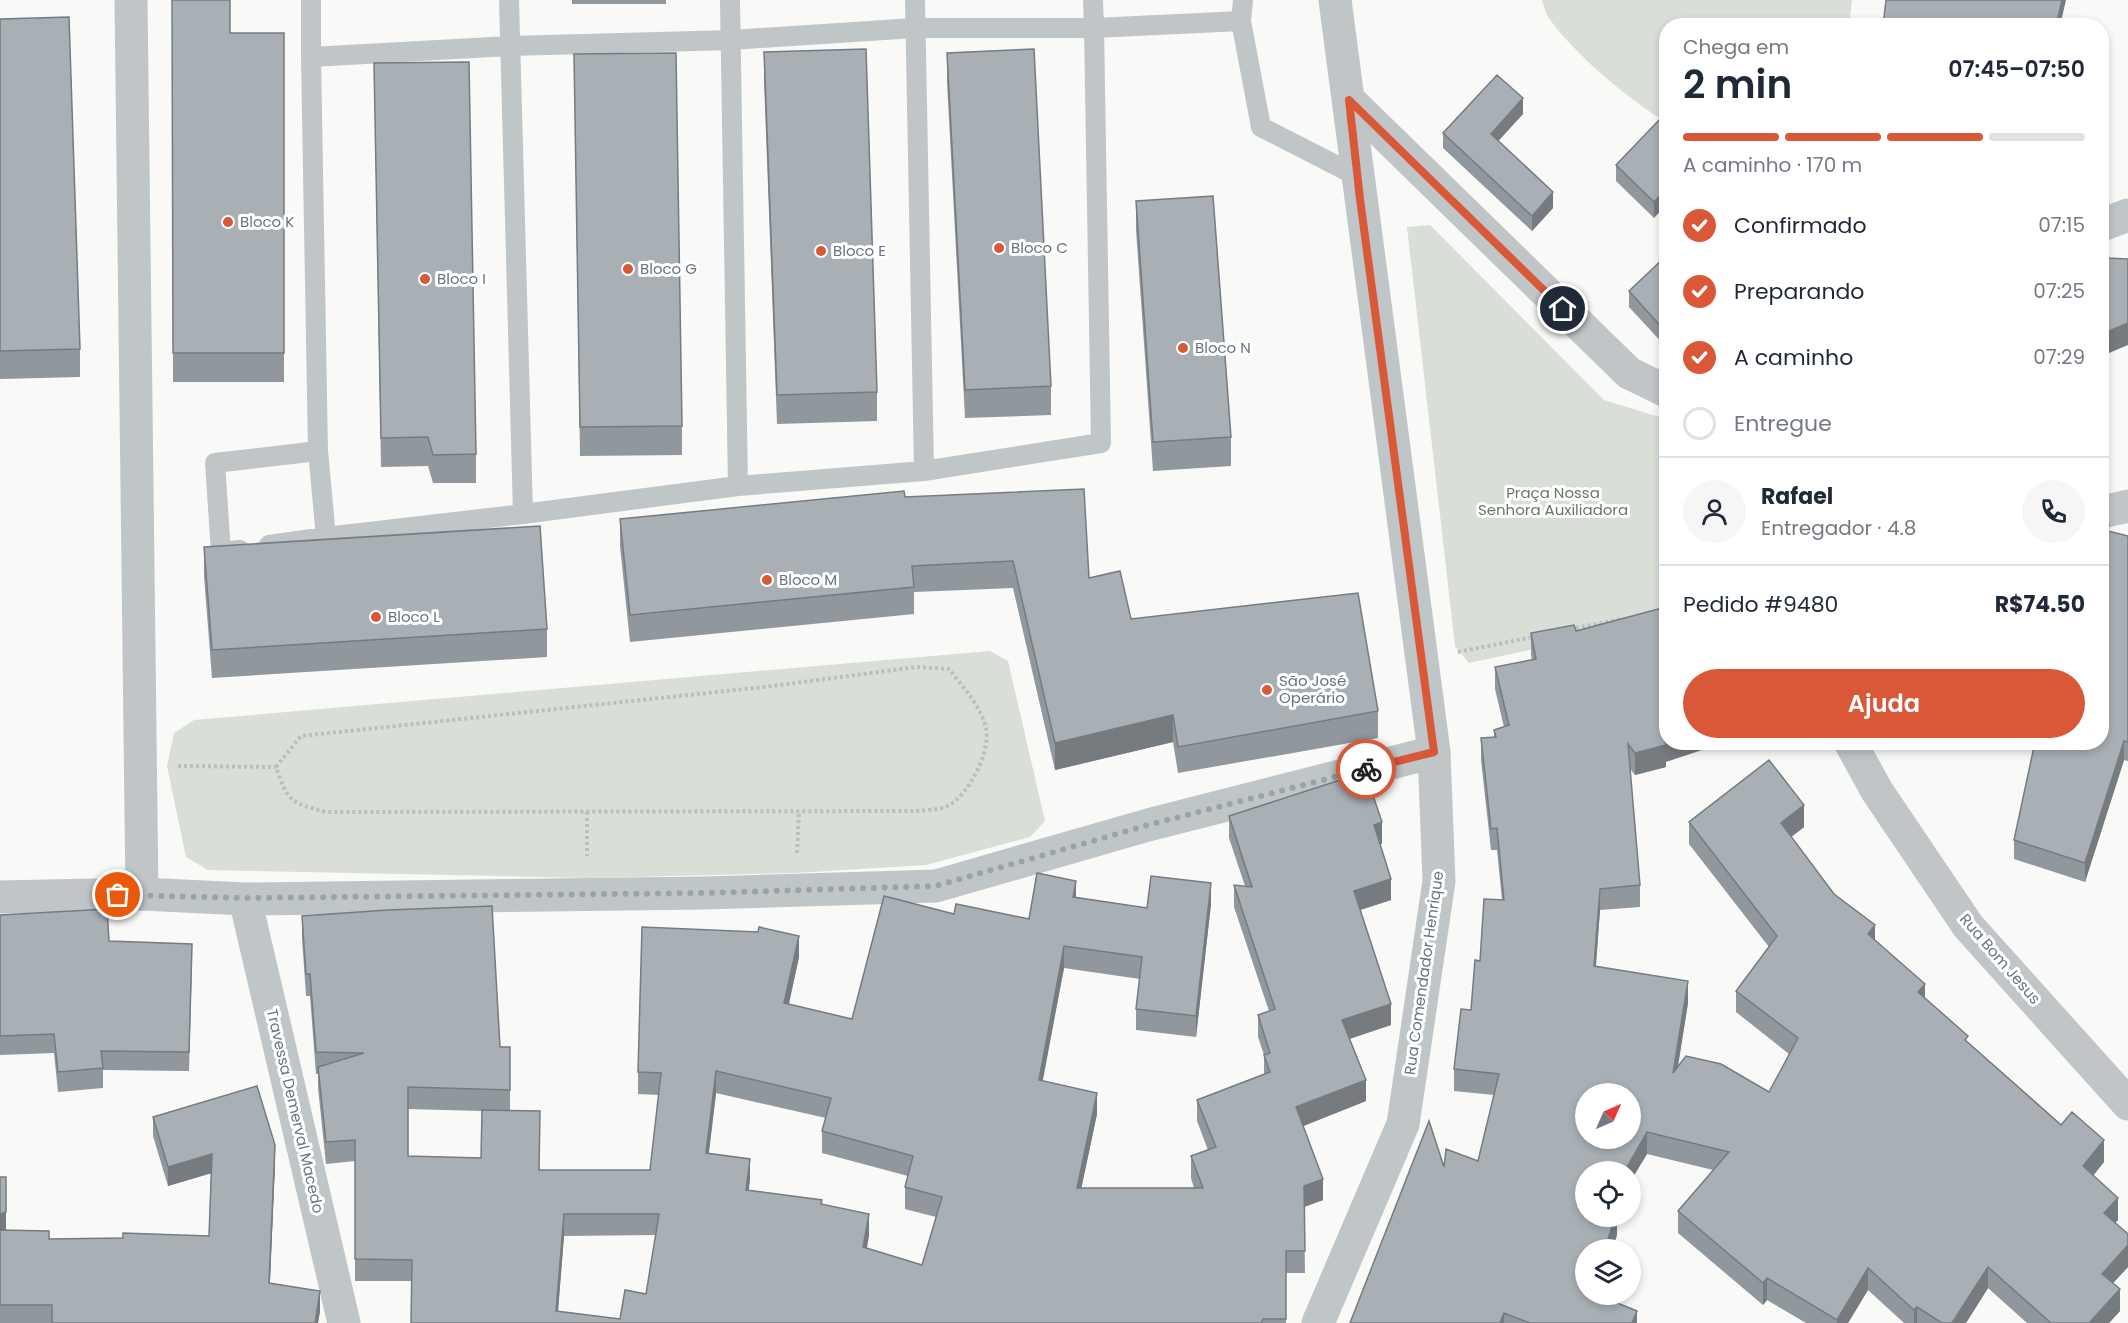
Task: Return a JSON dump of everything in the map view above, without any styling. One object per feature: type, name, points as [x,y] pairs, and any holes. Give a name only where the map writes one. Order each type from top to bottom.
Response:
[{"type":"street","points":[[131,0],[142,894]]},
{"type":"street","name":"Rua Comendador Henrique","points":[[1318,1323],[1403,1124],[1439,881],[1434,752],[1335,0]]},
{"type":"street","points":[[1349,100],[1629,373],[1659,388]]},
{"type":"street","points":[[2109,222],[2128,215]]},
{"type":"street","points":[[2109,510],[2128,506]]},
{"type":"street","name":"Rua Bom Jesus","points":[[1854,750],[1877,791],[1968,926],[2128,1101]]},
{"type":"street","points":[[0,897],[142,894],[245,898],[705,893],[936,886],[1148,825],[1434,752]]},
{"type":"street","name":"Travessa Demerval Macedo","points":[[245,898],[344,1323]]},
{"type":"lane","points":[[311,0],[318,451],[326,537]]},
{"type":"lane","points":[[509,0],[523,514]]},
{"type":"lane","points":[[730,0],[738,486]]},
{"type":"lane","points":[[915,0],[924,471]]},
{"type":"lane","points":[[318,451],[215,463],[221,552],[738,486],[924,471],[1101,443],[1093,0]]},
{"type":"lane","points":[[1242,0],[1241,21],[1261,127],[1357,176]]},
{"type":"lane","points":[[311,57],[510,46],[731,40],[915,28],[1094,28],[1241,21]]},
{"type":"path","points":[[1562,631],[1632,617]]},
{"type":"path","points":[[1422,659],[1538,636]]},
{"type":"path","points":[[917,667],[949,669],[974,702],[986,729],[985,756],[970,786],[946,807],[917,811],[326,812],[302,806],[285,793],[276,767],[301,736],[752,689],[917,667]]},
{"type":"path","points":[[177,766],[276,767]]},
{"type":"path","points":[[587,812],[588,867]]},
{"type":"path","points":[[796,863],[799,812]]},
{"type":"green space","points":[[1542,0],[1852,0],[1850,18],[1659,18],[1659,117],[1635,101],[1587,60],[1559,31],[1545,11]]},
{"type":"green space","name":"Praça Nossa Senhora Auxiliadora","points":[[1430,225],[1604,400],[1659,417],[1659,622],[1469,663],[1455,646],[1407,227]]},
{"type":"green space","points":[[990,651],[1008,661],[1045,821],[1030,837],[926,865],[796,873],[588,878],[208,870],[186,857],[167,766],[174,733],[194,720]]},
{"type":"building","name":"Bloco K","points":[[172,0],[230,0],[230,33],[284,33],[284,353],[173,353]]},
{"type":"building","points":[[1886,0],[2062,0],[2058,18],[1884,18]]},
{"type":"building","points":[[69,17],[80,349],[0,351],[0,19]]},
{"type":"building","name":"Bloco E","points":[[866,49],[877,392],[777,395],[764,52]]},
{"type":"building","name":"Bloco C","points":[[1034,49],[1051,386],[965,390],[947,53]]},
{"type":"building","name":"Bloco G","points":[[676,53],[682,426],[580,427],[574,54]]},
{"type":"building","name":"Bloco I","points":[[469,62],[476,454],[433,455],[428,437],[381,438],[374,63]]},
{"type":"building","points":[[1497,75],[1523,98],[1491,134],[1553,192],[1532,216],[1443,133]]},
{"type":"building","points":[[1659,120],[1659,197],[1654,202],[1616,165]]},
{"type":"building","name":"Bloco N","points":[[1213,196],[1231,437],[1153,442],[1136,201]]},
{"type":"building","points":[[2109,258],[2128,259],[2128,323],[2109,331]]},
{"type":"building","points":[[1659,263],[1659,324],[1629,291]]},
{"type":"building","points":[[1084,489],[1089,578],[1120,571],[1131,619],[1358,593],[1378,711],[1178,747],[1173,715],[1055,743],[1013,561],[912,566],[914,587],[630,615],[620,519],[904,491],[905,497]]},
{"type":"building","name":"Bloco L","points":[[540,526],[547,629],[212,650],[204,547]]},
{"type":"building","points":[[2109,531],[2128,536],[2128,742],[2124,741],[2085,863],[2014,840],[2033,750],[2109,750]]},
{"type":"building","points":[[1659,609],[1659,747],[1635,753],[1628,744],[1640,885],[1600,889],[1594,966],[1688,981],[1673,1073],[1686,1056],[1721,1064],[1769,1092],[1798,1038],[1736,991],[1777,936],[1689,822],[1769,760],[1804,805],[1781,823],[1834,894],[1875,925],[1868,934],[1925,984],[1918,992],[1968,1036],[1965,1040],[2061,1125],[2072,1112],[2104,1140],[2083,1166],[2118,1198],[2104,1213],[2128,1234],[2128,1245],[2102,1274],[2120,1289],[2089,1323],[2051,1323],[1988,1267],[1952,1323],[1942,1323],[1917,1307],[1914,1310],[1868,1268],[1837,1320],[1767,1278],[1763,1283],[1678,1211],[1729,1152],[1647,1132],[1641,1142],[1641,1083],[1575,1083],[1575,1149],[1637,1149],[1630,1161],[1575,1161],[1575,1227],[1612,1227],[1608,1239],[1575,1239],[1575,1305],[1622,1305],[1637,1311],[1632,1323],[1530,1323],[1504,1313],[1500,1323],[1350,1323],[1429,1121],[1444,1167],[1446,1149],[1478,1161],[1499,1074],[1454,1069],[1461,1009],[1471,1010],[1475,960],[1480,961],[1484,899],[1504,900],[1497,828],[1491,829],[1481,738],[1496,737],[1494,730],[1509,725],[1495,667],[1536,659],[1531,633],[1574,625],[1576,631]]},
{"type":"building","points":[[1365,772],[1382,822],[1374,825],[1391,879],[1354,891],[1391,1004],[1342,1020],[1366,1080],[1296,1107],[1323,1179],[1304,1186],[1305,1251],[1286,1251],[1286,1319],[1263,1319],[1261,1323],[411,1323],[412,1260],[355,1259],[355,1140],[326,1142],[318,1067],[364,1053],[316,1052],[310,974],[306,974],[302,916],[492,906],[500,1047],[510,1047],[510,1090],[408,1087],[408,1156],[481,1158],[482,1110],[540,1111],[539,1170],[650,1170],[661,1073],[638,1072],[642,927],[758,932],[759,927],[799,936],[784,1003],[852,1019],[884,896],[954,914],[956,904],[1029,919],[1037,873],[1076,881],[1073,897],[1147,908],[1151,876],[1211,883],[1196,1016],[1136,1009],[1142,957],[1064,946],[1039,1080],[1097,1093],[1077,1188],[1203,1188],[1191,1156],[1216,1147],[1197,1100],[1270,1072],[1264,1055],[1270,1053],[1258,1015],[1275,1009],[1234,885],[1252,887],[1229,816]],"holes":[[[716,1071],[831,1098],[822,1131],[913,1156],[905,1187],[942,1197],[922,1265],[863,1247],[869,1214],[821,1204],[822,1200],[746,1190],[750,1159],[706,1153]],[[564,1214],[659,1214],[646,1294],[625,1290],[620,1319],[556,1311]]]},
{"type":"building","points":[[107,909],[109,941],[192,944],[189,1052],[101,1051],[103,1068],[58,1072],[54,1034],[0,1036],[0,915]]},
{"type":"building","points":[[257,1086],[275,1145],[269,1283],[320,1291],[315,1323],[52,1323],[52,1305],[0,1305],[0,1230],[49,1231],[49,1239],[123,1238],[123,1233],[209,1236],[212,1154],[168,1167],[153,1117]]},
{"type":"building","points":[[0,1177],[6,1177],[6,1212],[0,1214]]},
{"type":"way so far","points":[[118,895],[245,898],[705,893],[936,886],[1148,825],[1366,769]]},
{"type":"place","name":"Bloco K","points":[[228,222]]},
{"type":"place","name":"Bloco C","points":[[999,248]]},
{"type":"place","name":"Bloco E","points":[[821,251]]},
{"type":"place","name":"Bloco G","points":[[628,269]]},
{"type":"place","name":"Bloco I","points":[[425,279]]},
{"type":"place","name":"Bloco N","points":[[1183,348]]},
{"type":"place","name":"Bloco M","points":[[767,580]]},
{"type":"place","name":"Bloco L","points":[[376,617]]},
{"type":"place","name":"São José Operário","points":[[1267,690]]},
{"type":"route","points":[[1366,769],[1434,752],[1360,199],[1349,100],[1563,309]]}]
